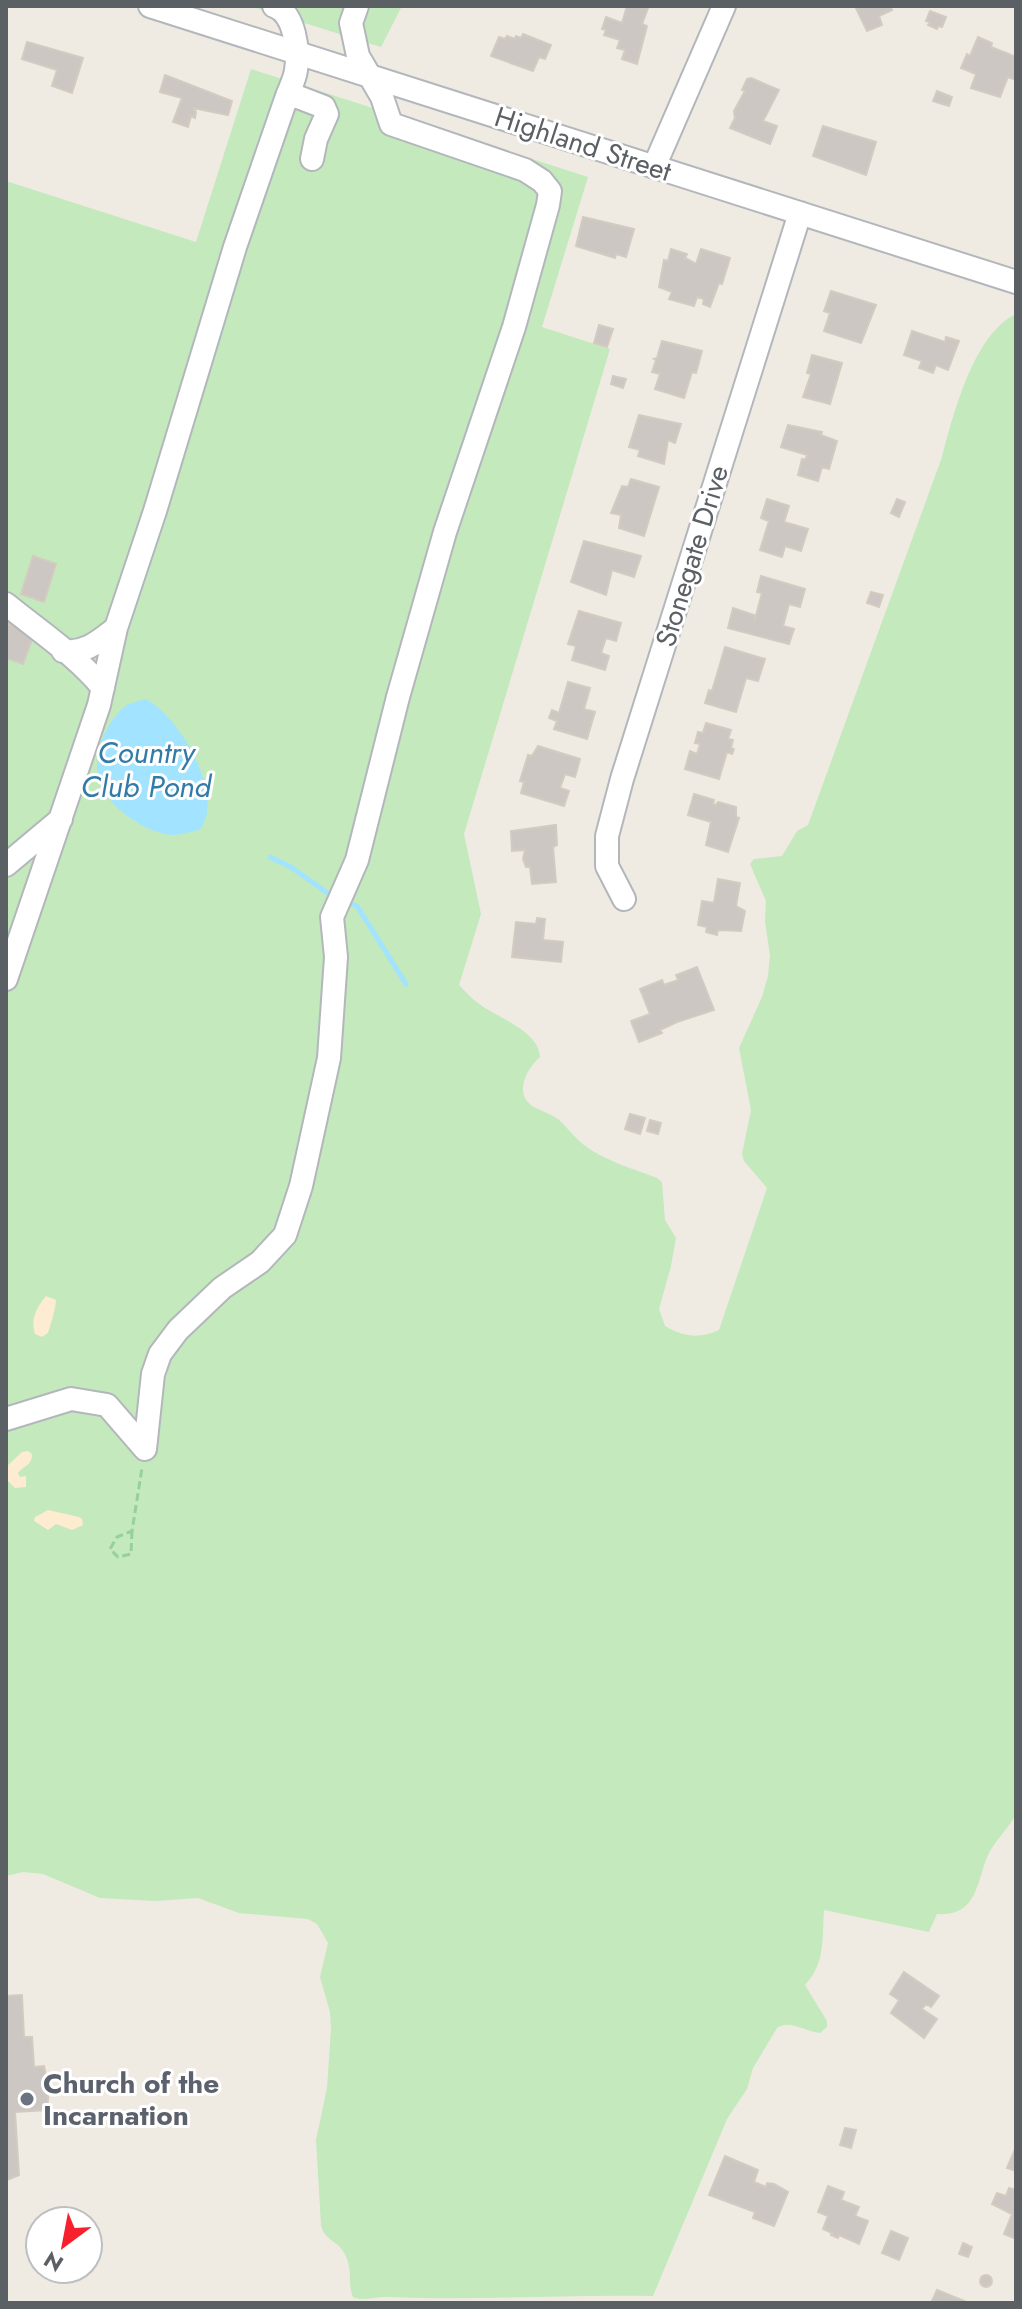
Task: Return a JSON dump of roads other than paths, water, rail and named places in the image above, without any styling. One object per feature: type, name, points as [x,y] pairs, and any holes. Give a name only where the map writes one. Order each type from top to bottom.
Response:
[{"type":"street","name":"Highland Street","points":[[150,6],[1016,282]]},
{"type":"street","points":[[6,979],[103,688],[116,628],[155,511],[208,331],[296,70],[292,23],[282,9],[274,6]]},
{"type":"street","points":[[6,1419],[71,1399],[107,1405],[145,1449],[153,1374],[160,1354],[178,1330],[222,1288],[260,1262],[285,1235],[301,1186],[329,1058],[336,957],[332,917],[369,820],[398,697],[445,532],[514,327],[550,191],[542,181],[525,170],[391,124],[382,97],[358,56],[351,23],[357,6]]},
{"type":"street","points":[[654,167],[724,6]]},
{"type":"street","points":[[287,96],[324,107],[327,114],[316,139],[312,159]]},
{"type":"street","name":"Stonegate Drive","points":[[624,899],[607,866],[607,836],[800,213]]},
{"type":"street","points":[[6,604],[83,664],[103,688]]},
{"type":"street","points":[[63,651],[77,653],[94,645],[116,628]]},
{"type":"street","points":[[6,865],[62,818]]},
{"type":"water","name":"Country Club Pond","points":[[146,699],[170,719],[198,764],[207,796],[207,813],[201,829],[169,835],[145,827],[109,799],[99,781],[99,752],[111,723],[125,706]]},
{"type":"waterway","points":[[270,857],[291,867],[333,897]]},
{"type":"waterway","points":[[346,902],[357,906],[406,984]]},
{"type":"place","name":"Church of the Incarnation","points":[[27,2099]]}]
